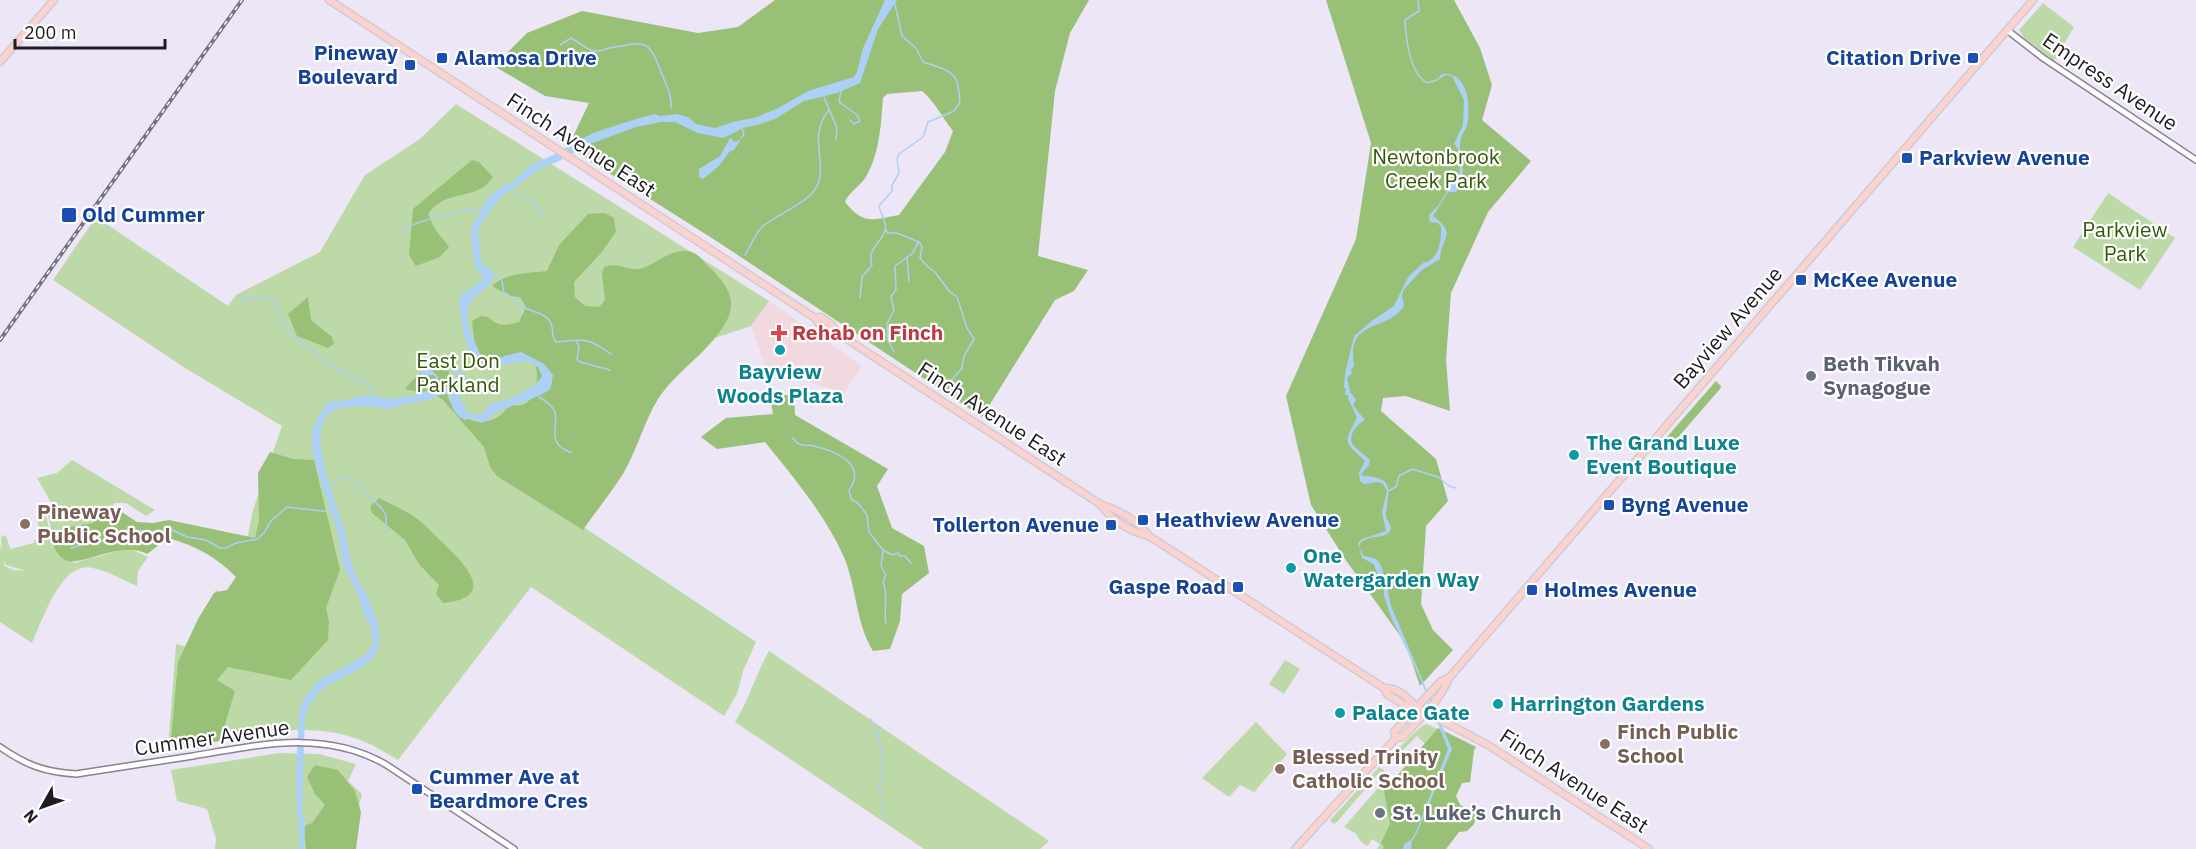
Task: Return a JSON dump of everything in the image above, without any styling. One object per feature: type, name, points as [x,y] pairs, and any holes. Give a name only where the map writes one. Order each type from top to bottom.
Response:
[{"type":"main road","points":[[0,62],[54,0]]},
{"type":"main road","name":"Finch Avenue East","points":[[329,0],[815,318],[821,317],[832,325],[836,332],[1100,504],[1114,508],[1135,522],[1149,536],[1384,688],[1387,694],[1404,705],[1416,707],[1480,740],[1649,849]]},
{"type":"main road","name":"Bayview Avenue","points":[[1295,849],[1396,738],[1403,737],[1425,712],[1446,687],[1449,678],[2033,0]]},
{"type":"main road","name":"Bayview Avenue","points":[[1396,738],[1394,732],[1416,707],[1441,681],[1449,678]]},
{"type":"street","name":"Empress Avenue","points":[[2007,30],[2043,58],[2196,160]]},
{"type":"street","name":"Cummer Avenue","points":[[0,747],[35,768],[76,774],[275,743],[323,744],[369,755],[514,849]]},
{"type":"shaded area","points":[[769,301],[862,366],[844,393],[792,377],[768,375],[751,326]]},
{"type":"green space","points":[[775,0],[1089,0],[1070,33],[1055,91],[1038,256],[1088,270],[1074,291],[1055,300],[982,417],[718,242],[576,152],[588,144],[568,147],[589,103],[545,96],[494,66],[527,33],[582,11],[698,33],[738,27]],"holes":[[[922,91],[953,131],[945,152],[899,215],[875,219],[863,218],[845,202],[863,181],[872,164],[879,136],[883,98],[887,94]]]},
{"type":"green space","name":"Newtonbrook Creek Park","points":[[1326,0],[1454,0],[1480,48],[1492,85],[1482,120],[1531,161],[1488,212],[1451,293],[1446,360],[1450,411],[1406,396],[1383,398],[1381,411],[1436,459],[1448,501],[1426,526],[1421,604],[1433,630],[1453,650],[1420,686],[1406,644],[1345,559],[1311,505],[1286,396],[1356,239],[1371,143]]},
{"type":"green space","points":[[2043,3],[2074,27],[2054,61],[2025,39],[2019,30]]},
{"type":"green space","name":"East Don Parkland","points":[[456,104],[769,301],[751,326],[694,345],[649,398],[595,513],[582,526],[756,642],[743,671],[737,694],[724,716],[531,587],[398,760],[365,742],[342,734],[318,731],[267,732],[168,749],[176,644],[187,647],[216,590],[228,594],[240,576],[253,510],[282,426],[185,368],[53,280],[96,217],[228,306],[236,295],[320,252],[365,175],[420,139]]},
{"type":"green space","points":[[472,160],[479,162],[493,177],[482,188],[446,200],[433,208],[428,214],[435,229],[449,247],[440,257],[416,266],[409,255],[413,209]]},
{"type":"green space","name":"Parkview Park","points":[[2108,193],[2175,238],[2140,290],[2073,247]]},
{"type":"green space","points":[[605,213],[614,218],[616,232],[601,253],[574,282],[575,297],[585,306],[599,307],[605,300],[602,273],[604,267],[614,265],[638,269],[679,251],[698,255],[724,283],[731,304],[727,320],[720,331],[658,399],[623,474],[583,530],[497,476],[490,467],[484,447],[443,400],[437,396],[405,389],[427,368],[445,365],[452,384],[447,393],[449,401],[465,418],[480,422],[488,421],[500,416],[510,405],[523,405],[529,401],[536,386],[536,366],[527,358],[490,359],[478,356],[472,321],[481,316],[488,317],[502,325],[519,322],[526,307],[520,297],[509,296],[492,286],[511,276],[547,271],[559,245],[588,214]]},
{"type":"green space","points":[[308,297],[311,320],[332,337],[334,344],[328,348],[297,336],[288,314]]},
{"type":"green space","points":[[1716,381],[1721,386],[1720,389],[1667,450],[1660,445]]},
{"type":"green space","points":[[769,393],[794,396],[795,415],[888,469],[877,486],[892,528],[924,546],[929,573],[902,594],[900,621],[890,649],[873,651],[859,616],[843,555],[827,525],[807,496],[765,442],[717,449],[701,437],[726,418],[773,414]]},
{"type":"green space","points":[[270,452],[293,459],[314,460],[340,570],[326,608],[329,621],[328,640],[291,680],[228,667],[217,680],[235,691],[220,741],[170,750],[178,662],[198,619],[214,593],[227,590],[236,577],[205,553],[168,538],[147,554],[136,550],[125,550],[70,561],[63,559],[54,547],[57,532],[64,528],[92,523],[107,512],[120,511],[137,522],[153,523],[169,520],[255,538],[259,521],[258,473]]},
{"type":"green space","points":[[72,460],[155,510],[146,516],[126,503],[115,503],[90,532],[64,554],[74,563],[126,547],[148,557],[138,571],[137,586],[110,573],[93,568],[82,568],[72,573],[55,594],[32,643],[0,622],[0,544],[2,552],[1,537],[6,535],[10,549],[34,543],[42,537],[37,520],[46,516],[50,533],[48,536],[52,534],[48,514],[53,506],[37,478],[57,473]],"holes":[[[3,558],[6,565],[26,571],[13,570],[5,566]]]},
{"type":"green space","points":[[379,498],[416,518],[452,552],[468,570],[472,579],[473,588],[469,595],[460,600],[443,603],[436,594],[439,585],[419,564],[405,540],[372,513],[370,506]]},
{"type":"green space","points":[[769,651],[1049,841],[1040,849],[924,849],[735,722]]},
{"type":"green space","points":[[1285,660],[1300,669],[1284,694],[1269,684]]},
{"type":"green space","points":[[1256,722],[1287,754],[1254,792],[1240,785],[1229,797],[1202,778]]},
{"type":"green space","points":[[1427,724],[1476,747],[1470,782],[1462,783],[1456,796],[1460,805],[1476,814],[1474,824],[1467,831],[1459,832],[1446,849],[1377,849],[1380,844],[1372,839],[1368,846],[1355,833],[1344,827],[1385,780],[1390,785],[1425,744],[1417,736],[1389,764],[1386,762],[1414,733]]},
{"type":"green space","points":[[1438,728],[1476,747],[1470,782],[1462,783],[1456,796],[1460,805],[1476,814],[1474,824],[1467,831],[1459,832],[1446,849],[1383,849],[1381,843],[1390,824],[1384,791]]},
{"type":"green space","points":[[280,753],[319,754],[356,764],[348,781],[362,794],[348,849],[215,849],[216,839],[207,809],[177,801],[171,770]]},
{"type":"green space","points":[[315,765],[338,770],[355,791],[361,812],[356,849],[306,849],[304,826],[312,823],[325,805],[315,794],[307,777]]},
{"type":"green space","points":[[1379,767],[1384,770],[1383,774],[1380,772],[1333,824],[1330,820]]},
{"type":"water","points":[[885,0],[897,0],[878,29],[860,83],[837,93],[804,101],[775,119],[742,128],[723,138],[698,133],[675,122],[636,127],[590,144],[541,168],[500,198],[478,231],[482,265],[490,268],[495,276],[470,303],[469,326],[481,356],[486,361],[521,352],[544,364],[553,375],[551,388],[547,392],[493,413],[490,419],[481,423],[471,418],[465,420],[458,416],[452,407],[450,395],[444,394],[429,400],[392,408],[360,406],[340,408],[325,418],[321,432],[321,449],[325,468],[345,533],[353,569],[378,624],[379,645],[371,659],[364,665],[321,691],[305,714],[302,810],[305,822],[304,849],[297,849],[300,842],[296,775],[299,712],[303,701],[317,682],[357,660],[367,653],[373,643],[371,627],[343,564],[338,533],[314,460],[313,428],[319,415],[330,401],[343,401],[364,395],[392,399],[429,390],[436,377],[422,376],[420,367],[423,361],[431,355],[452,361],[467,379],[465,387],[456,390],[468,413],[481,415],[491,403],[503,401],[527,390],[542,376],[537,367],[523,362],[486,368],[478,366],[468,349],[462,325],[460,296],[484,279],[475,266],[471,230],[489,197],[502,186],[511,183],[532,164],[593,133],[636,119],[655,114],[660,116],[677,114],[688,117],[696,124],[715,128],[757,117],[808,91],[854,77],[863,48]],"holes":[[[430,363],[445,365],[455,373],[459,382],[439,386],[438,376],[430,369]]]},
{"type":"water","points":[[1442,74],[1451,75],[1457,78],[1466,91],[1468,117],[1460,145],[1463,171],[1460,184],[1456,192],[1448,192],[1433,216],[1441,222],[1446,232],[1440,259],[1422,270],[1404,289],[1402,295],[1404,306],[1397,314],[1362,333],[1356,340],[1353,350],[1354,366],[1347,378],[1350,392],[1356,400],[1353,405],[1365,420],[1356,428],[1351,440],[1355,447],[1370,460],[1369,465],[1361,474],[1381,479],[1388,487],[1386,516],[1390,531],[1383,536],[1361,542],[1359,547],[1358,543],[1362,539],[1386,531],[1382,512],[1387,491],[1383,484],[1378,482],[1364,484],[1360,481],[1359,473],[1365,461],[1348,442],[1349,433],[1357,418],[1348,395],[1345,395],[1345,374],[1354,336],[1394,306],[1408,277],[1432,258],[1438,249],[1441,227],[1438,223],[1430,222],[1429,215],[1446,193],[1447,185],[1460,172],[1458,149],[1454,144],[1463,125],[1464,100],[1452,76],[1446,75],[1436,81]]},
{"type":"water","points":[[730,138],[735,142],[741,139],[719,166],[703,179],[699,177],[699,169],[720,156]]},
{"type":"water","points":[[1360,549],[1364,556],[1380,563],[1391,606],[1452,749],[1417,833],[1412,841],[1411,849],[1403,849],[1404,844],[1411,840],[1416,832],[1448,749],[1419,676],[1391,617],[1384,596],[1384,582],[1378,576],[1374,564],[1362,558]]},
{"type":"waterway","points":[[860,298],[862,277],[872,265],[871,255],[885,230],[879,206],[892,191],[892,185],[899,173],[897,159],[899,154],[923,137],[928,122],[954,111],[960,102],[958,84],[952,74],[923,62],[916,48],[902,36],[894,0]]},
{"type":"waterway","points":[[1418,0],[1419,11],[1405,20],[1412,64],[1416,72],[1427,83],[1437,80]]},
{"type":"waterway","points":[[560,45],[571,38],[595,51],[643,44],[648,47],[656,60],[671,98],[671,108]]},
{"type":"waterway","points":[[841,90],[839,102],[857,115],[860,121],[854,124],[850,120]]},
{"type":"waterway","points":[[824,97],[837,128],[836,140]]},
{"type":"waterway","points":[[745,255],[762,227],[807,198],[817,186],[820,177],[819,130],[829,110]]},
{"type":"waterway","points":[[741,138],[744,134],[742,128]]},
{"type":"waterway","points":[[513,190],[522,198],[533,201],[545,220]]},
{"type":"waterway","points":[[399,232],[427,220],[481,208]]},
{"type":"waterway","points":[[886,230],[888,233],[897,233],[919,242]]},
{"type":"waterway","points":[[894,351],[888,341],[887,324],[894,310],[891,297],[896,289],[895,266],[913,253],[918,242]]},
{"type":"waterway","points":[[919,242],[922,247],[920,258],[957,297],[967,328],[974,339],[964,356],[962,368],[951,381]]},
{"type":"waterway","points":[[907,258],[909,281]]},
{"type":"waterway","points":[[494,276],[498,276],[502,281],[504,293],[523,307],[544,315],[549,320],[556,342],[585,340],[611,354]]},
{"type":"waterway","points":[[240,300],[254,296],[271,299],[287,331],[333,366],[370,386],[374,397]]},
{"type":"waterway","points":[[576,341],[579,346],[577,359],[580,362],[610,370]]},
{"type":"waterway","points":[[539,397],[554,410],[555,435],[558,444],[571,453]]},
{"type":"waterway","points":[[793,438],[801,445],[812,445],[831,451],[852,466],[854,481],[849,490],[851,499],[859,504],[867,515],[869,532],[883,550],[892,555],[898,553],[900,556],[905,556],[911,563]]},
{"type":"waterway","points":[[1388,491],[1396,487],[1399,476],[1412,469],[1438,477],[1449,486],[1456,488]]},
{"type":"waterway","points":[[330,483],[350,476],[383,510],[386,516],[386,530]]},
{"type":"waterway","points":[[71,548],[88,543],[99,543],[112,534],[121,534],[125,530],[155,532],[170,529],[187,537],[206,540],[220,548],[226,548],[236,543],[257,539],[264,533],[271,521],[287,507],[331,512]]},
{"type":"waterway","points":[[883,551],[881,566],[886,575],[883,582],[886,592],[886,623]]},
{"type":"waterway","points":[[871,719],[883,757],[883,773],[879,784],[881,794]]},
{"type":"waterway","points":[[881,801],[885,820]]},
{"type":"railway","points":[[0,340],[242,0]]},
{"type":"place","name":"Alamosa Drive","points":[[442,58]]},
{"type":"place","name":"Citation Drive","points":[[1973,58]]},
{"type":"place","name":"Pineway Boulevard","points":[[410,65]]},
{"type":"place","name":"Parkview Avenue","points":[[1907,158]]},
{"type":"place","name":"Old Cummer","points":[[69,215]]},
{"type":"place","name":"McKee Avenue","points":[[1801,280]]},
{"type":"place","name":"Rehab on Finch","points":[[779,333]]},
{"type":"place","name":"Bayview Woods Plaza","points":[[780,350]]},
{"type":"place","name":"Beth Tikvah Synagogue","points":[[1811,376]]},
{"type":"place","name":"The Grand Luxe Event Boutique","points":[[1574,455]]},
{"type":"place","name":"Byng Avenue","points":[[1609,505]]},
{"type":"place","name":"Heathview Avenue","points":[[1143,520]]},
{"type":"place","name":"Pineway Public School","points":[[25,524]]},
{"type":"place","name":"Tollerton Avenue","points":[[1111,525]]},
{"type":"place","name":"One Watergarden Way","points":[[1291,568]]},
{"type":"place","name":"Gaspe Road","points":[[1238,587]]},
{"type":"place","name":"Holmes Avenue","points":[[1532,590]]},
{"type":"place","name":"Harrington Gardens","points":[[1498,704]]},
{"type":"place","name":"Palace Gate","points":[[1340,713]]},
{"type":"place","name":"Finch Public School","points":[[1605,744]]},
{"type":"place","name":"Blessed Trinity Catholic School","points":[[1280,769]]},
{"type":"place","name":"Cummer Ave at Beardmore Cres","points":[[417,789]]},
{"type":"place","name":"St. Luke’s Church","points":[[1380,813]]}]
